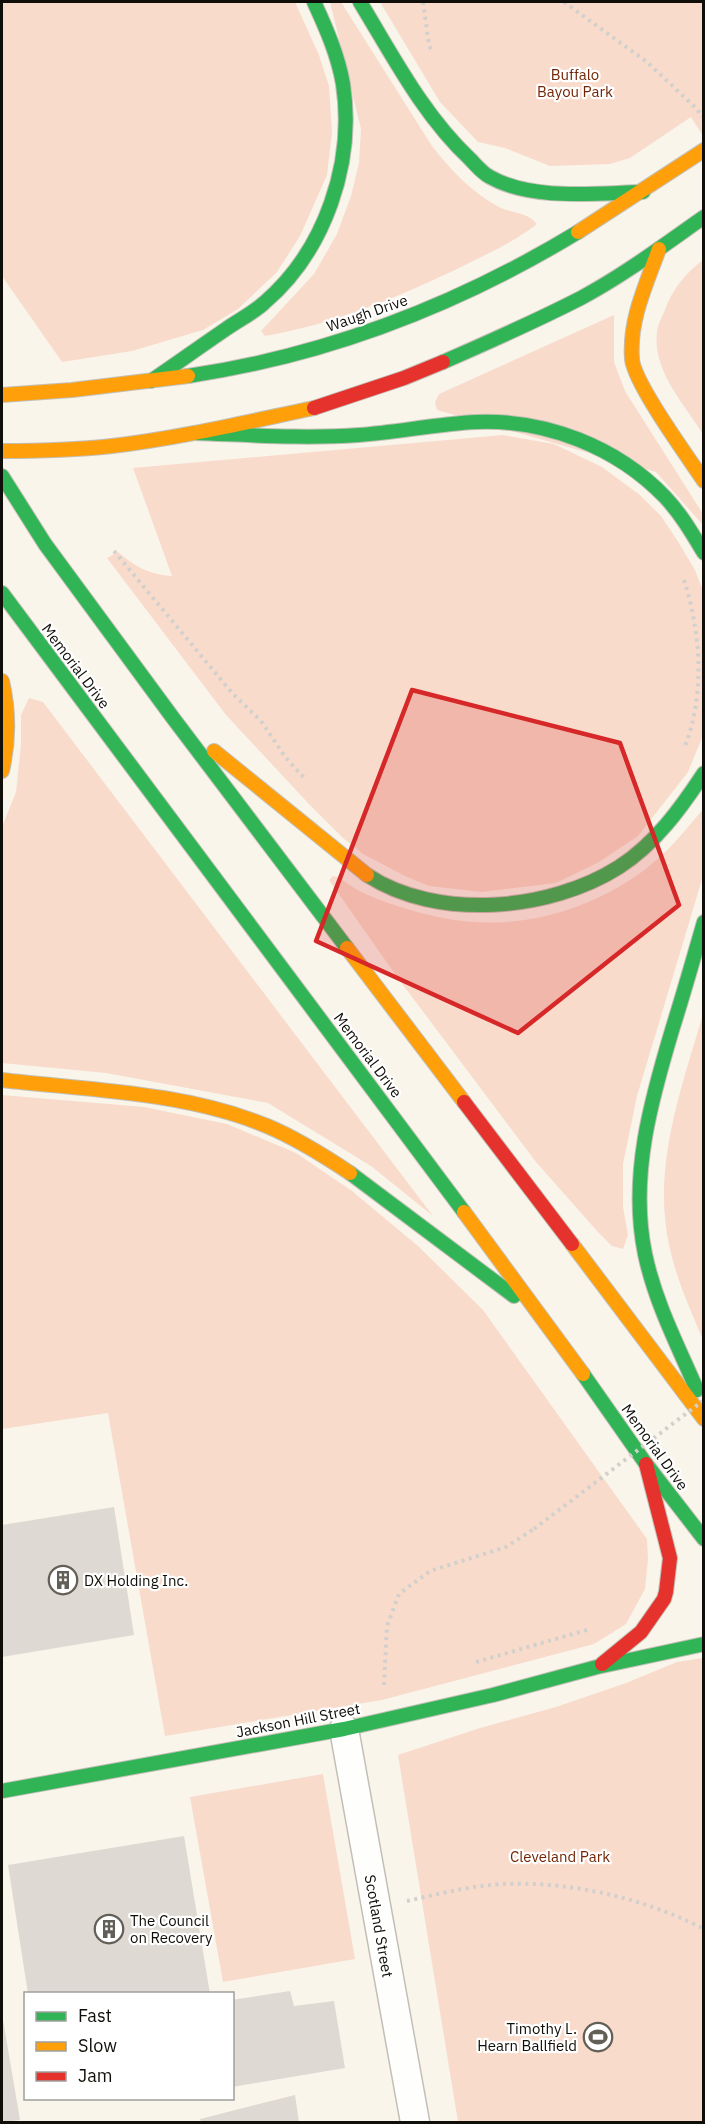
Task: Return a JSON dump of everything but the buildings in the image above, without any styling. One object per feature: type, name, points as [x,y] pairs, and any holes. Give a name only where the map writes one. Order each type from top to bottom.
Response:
[{"type":"main road","points":[[151,381],[264,303],[300,266],[323,224],[339,182],[345,133],[343,84],[331,39],[314,2]]},
{"type":"main road","points":[[360,2],[433,118],[461,152],[492,179],[525,189],[562,193],[643,192]]},
{"type":"main road","name":"Waugh Drive","points":[[2,395],[73,391],[212,373],[301,353],[386,326],[465,293],[551,248],[643,192],[704,150]]},
{"type":"main road","points":[[2,451],[111,446],[195,433],[320,406],[404,378],[487,344],[582,297],[659,249],[697,221]]},
{"type":"main road","points":[[659,249],[636,311],[632,362],[641,384],[704,481]]},
{"type":"main road","points":[[195,433],[340,436],[478,422],[522,423],[569,436],[613,456],[658,489],[694,534],[704,554]]},
{"type":"main road","points":[[2,476],[45,543],[173,717],[704,1419]]},
{"type":"main road","name":"Memorial Drive","points":[[2,593],[544,1318],[646,1464],[704,1539]]},
{"type":"main road","points":[[2,681],[7,702],[5,760],[2,771]]},
{"type":"main road","points":[[173,717],[355,867],[385,885],[427,900],[473,905],[524,902],[577,889],[618,868],[656,838],[684,805],[704,773]]},
{"type":"main road","points":[[704,922],[644,1132],[639,1165],[638,1207],[645,1254],[660,1304],[704,1405]]},
{"type":"main road","points":[[2,1080],[170,1099],[221,1110],[267,1126],[314,1149],[358,1179],[544,1318]]},
{"type":"main road","name":"Jackson Hill Street","points":[[597,1667],[641,1632],[664,1599],[666,1592],[670,1558],[646,1464]]},
{"type":"main road","name":"Jackson Hill Street","points":[[2,1791],[344,1729],[493,1695],[597,1667],[704,1644]]},
{"type":"street","name":"Scotland Street","points":[[344,1729],[415,2122]]},
{"type":"path","points":[[423,2],[429,45],[434,56]]},
{"type":"path","points":[[564,2],[647,62],[696,109],[704,120]]},
{"type":"path","points":[[114,551],[233,694],[261,721],[286,758],[309,784]]},
{"type":"path","points":[[682,572],[693,607],[700,670],[696,706],[689,736],[682,752]]},
{"type":"path","points":[[386,1718],[382,1700],[385,1684],[387,1626],[399,1594],[430,1571],[506,1547],[534,1529],[704,1400]]},
{"type":"path","points":[[472,1663],[601,1626]]},
{"type":"path","points":[[385,1684],[395,1681]]},
{"type":"path","points":[[414,1900],[501,1884],[562,1887],[597,1893],[660,1910],[704,1929]]},
{"type":"highlighted area","points":[[412,690],[620,743],[679,905],[518,1033],[316,941]]},
{"type":"green space","points":[[2,2],[295,2],[319,55],[329,86],[332,132],[327,175],[300,236],[277,272],[238,309],[203,330],[132,351],[62,362],[2,276]]},
{"type":"green space","points":[[330,2],[341,2],[432,146],[454,172],[489,201],[528,217],[537,224],[490,252],[390,299],[315,325],[265,336],[261,331],[314,274],[337,234],[351,196],[359,163],[361,129]]},
{"type":"green space","name":"Buffalo Bayou Park","points":[[380,2],[703,2],[703,136],[691,117],[630,158],[610,164],[550,166],[505,148],[478,142],[440,102]]},
{"type":"green space","points":[[703,260],[703,434],[664,373],[659,360],[657,332],[676,288],[685,276]]},
{"type":"green space","points":[[614,315],[614,362],[625,391],[703,514],[703,525],[656,472],[437,410],[435,402],[439,394]]},
{"type":"green space","points":[[503,435],[554,444],[602,467],[640,495],[661,516],[695,570],[704,593],[704,733],[688,772],[638,836],[599,862],[556,883],[482,892],[429,886],[363,854],[343,838],[226,715],[107,558],[118,552],[143,569],[172,576],[133,468]]},
{"type":"green space","points":[[29,698],[43,702],[433,1216],[371,1166],[268,1103],[106,1073],[2,1063],[2,827],[16,792],[21,744],[21,715]]},
{"type":"green space","points":[[703,809],[703,876],[637,1096],[623,1164],[623,1207],[628,1235],[623,1249],[612,1246],[597,1231],[536,1162],[397,977],[329,880],[333,876],[337,877],[376,898],[443,918],[470,922],[496,922],[548,916],[597,898],[643,871],[667,850]]},
{"type":"green space","points":[[703,1014],[704,1340],[673,1261],[665,1219],[664,1189],[671,1130]]},
{"type":"green space","points":[[2,1095],[144,1107],[227,1124],[296,1153],[352,1191],[418,1246],[483,1310],[647,1539],[645,1589],[626,1624],[594,1644],[382,1700],[165,1736],[108,1413],[2,1429]]},
{"type":"green space","name":"Cleveland Park","points":[[703,1658],[703,2122],[458,2122],[398,1755],[480,1728],[556,1707],[626,1683],[677,1662]]},
{"type":"green space","points":[[323,1774],[355,1959],[223,1982],[190,1797]]},
{"type":"traffic: fast","points":[[151,381],[264,303],[304,258],[319,232],[331,204],[339,174],[346,114],[338,63],[314,2]]},
{"type":"traffic: fast","points":[[360,2],[423,104],[453,142],[487,175],[507,185],[544,193],[643,192]]},
{"type":"traffic: fast","points":[[443,362],[581,298],[628,270],[704,217]]},
{"type":"traffic: fast","points":[[188,376],[291,355],[390,324],[485,283],[578,232]]},
{"type":"traffic: fast","points":[[195,433],[318,437],[374,434],[476,422],[502,422],[554,431],[603,451],[646,479],[676,510],[704,553]]},
{"type":"traffic: fast","points":[[2,476],[45,544],[347,948]]},
{"type":"traffic: fast","points":[[2,593],[464,1212]]},
{"type":"traffic: fast","points":[[367,875],[395,890],[426,899],[459,904],[493,905],[527,901],[560,893],[591,882],[632,858],[656,836],[704,773]]},
{"type":"traffic: fast","points":[[697,1390],[668,1324],[649,1272],[641,1225],[640,1196],[641,1168],[650,1111],[704,922]]},
{"type":"traffic: fast","points":[[350,1173],[514,1296]]},
{"type":"traffic: fast","points":[[583,1374],[646,1464],[704,1539]]},
{"type":"traffic: fast","points":[[2,1791],[344,1729],[493,1695],[597,1667],[704,1644]]},
{"type":"traffic: slow","points":[[578,232],[704,150]]},
{"type":"traffic: slow","points":[[659,249],[636,317],[632,359],[651,402],[704,481]]},
{"type":"traffic: slow","points":[[2,395],[72,390],[188,376]]},
{"type":"traffic: slow","points":[[2,451],[70,449],[137,443],[314,408]]},
{"type":"traffic: slow","points":[[2,681],[7,726],[2,771]]},
{"type":"traffic: slow","points":[[214,751],[367,875]]},
{"type":"traffic: slow","points":[[347,948],[464,1102]]},
{"type":"traffic: slow","points":[[2,1080],[136,1094],[203,1106],[236,1115],[278,1131],[350,1173]]},
{"type":"traffic: slow","points":[[464,1212],[583,1374]]},
{"type":"traffic: slow","points":[[572,1244],[704,1419]]},
{"type":"traffic: jam","points":[[314,408],[404,378],[443,362]]},
{"type":"traffic: jam","points":[[464,1102],[572,1244]]},
{"type":"traffic: jam","points":[[602,1664],[641,1632],[664,1599],[666,1592],[670,1558],[646,1464]]},
{"type":"place","name":"DX Holding Inc.","points":[[63,1580]]},
{"type":"place","name":"The Council on Recovery","points":[[109,1929]]},
{"type":"place","name":"Timothy L. Hearn Ballfield","points":[[598,2037]]}]
